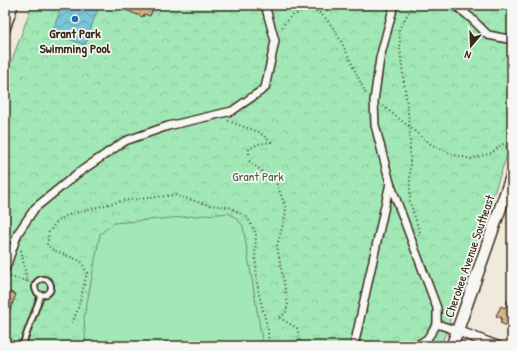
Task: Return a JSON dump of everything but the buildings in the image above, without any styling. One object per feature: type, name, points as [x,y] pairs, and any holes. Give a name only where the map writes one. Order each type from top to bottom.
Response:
[{"type":"street","points":[[5,29],[13,5]]},
{"type":"street","points":[[5,270],[18,233],[35,208],[78,173],[125,141],[168,126],[232,111],[265,88],[275,40],[265,5]]},
{"type":"street","points":[[394,5],[380,58],[374,101],[375,125],[390,183],[437,308],[437,324],[426,339],[416,346]]},
{"type":"street","points":[[455,5],[488,35],[508,39],[512,36]]},
{"type":"street","name":"Cherokee Avenue Southeast","points":[[452,346],[512,175]]},
{"type":"street","points":[[354,346],[390,183]]},
{"type":"street","points":[[437,324],[497,346]]},
{"type":"lane","points":[[42,279],[51,284],[50,292],[47,295],[41,296],[35,291],[35,285],[37,281],[42,279]]},
{"type":"lane","points":[[22,346],[41,296]]},
{"type":"path","points":[[412,5],[399,29],[401,60],[410,128],[410,202],[420,233],[413,242]]},
{"type":"path","points":[[275,40],[286,21],[294,14],[311,10],[320,13],[331,24],[368,97],[432,145],[452,154],[471,159],[492,153],[502,144],[510,147]]},
{"type":"path","points":[[211,116],[243,125],[259,132],[271,142],[258,144],[249,149],[249,161],[276,182],[286,208],[277,246],[288,305],[285,314],[278,317],[296,328],[301,346]]},
{"type":"path","points":[[72,322],[78,309],[87,273],[81,261],[53,250],[47,245],[49,232],[57,220],[68,215],[121,201],[174,195],[209,205],[230,207],[248,218],[256,234],[255,253],[258,290],[268,330],[269,346]]},
{"type":"path","points":[[18,233],[27,281]]},
{"type":"path","points":[[5,275],[27,281],[35,285]]},
{"type":"path","points":[[59,346],[59,342],[68,346]]},
{"type":"green space","name":"Grant Park","points":[[32,5],[512,5],[512,141],[441,346],[5,346],[5,79]]},
{"type":"green space","points":[[229,213],[243,226],[263,346],[86,346],[84,319],[100,234],[114,223]]},
{"type":"water","name":"Grant Park Swimming Pool","points":[[62,5],[99,5],[85,45],[52,33]]},
{"type":"place","name":"Grant Park Swimming Pool","points":[[75,19]]}]
